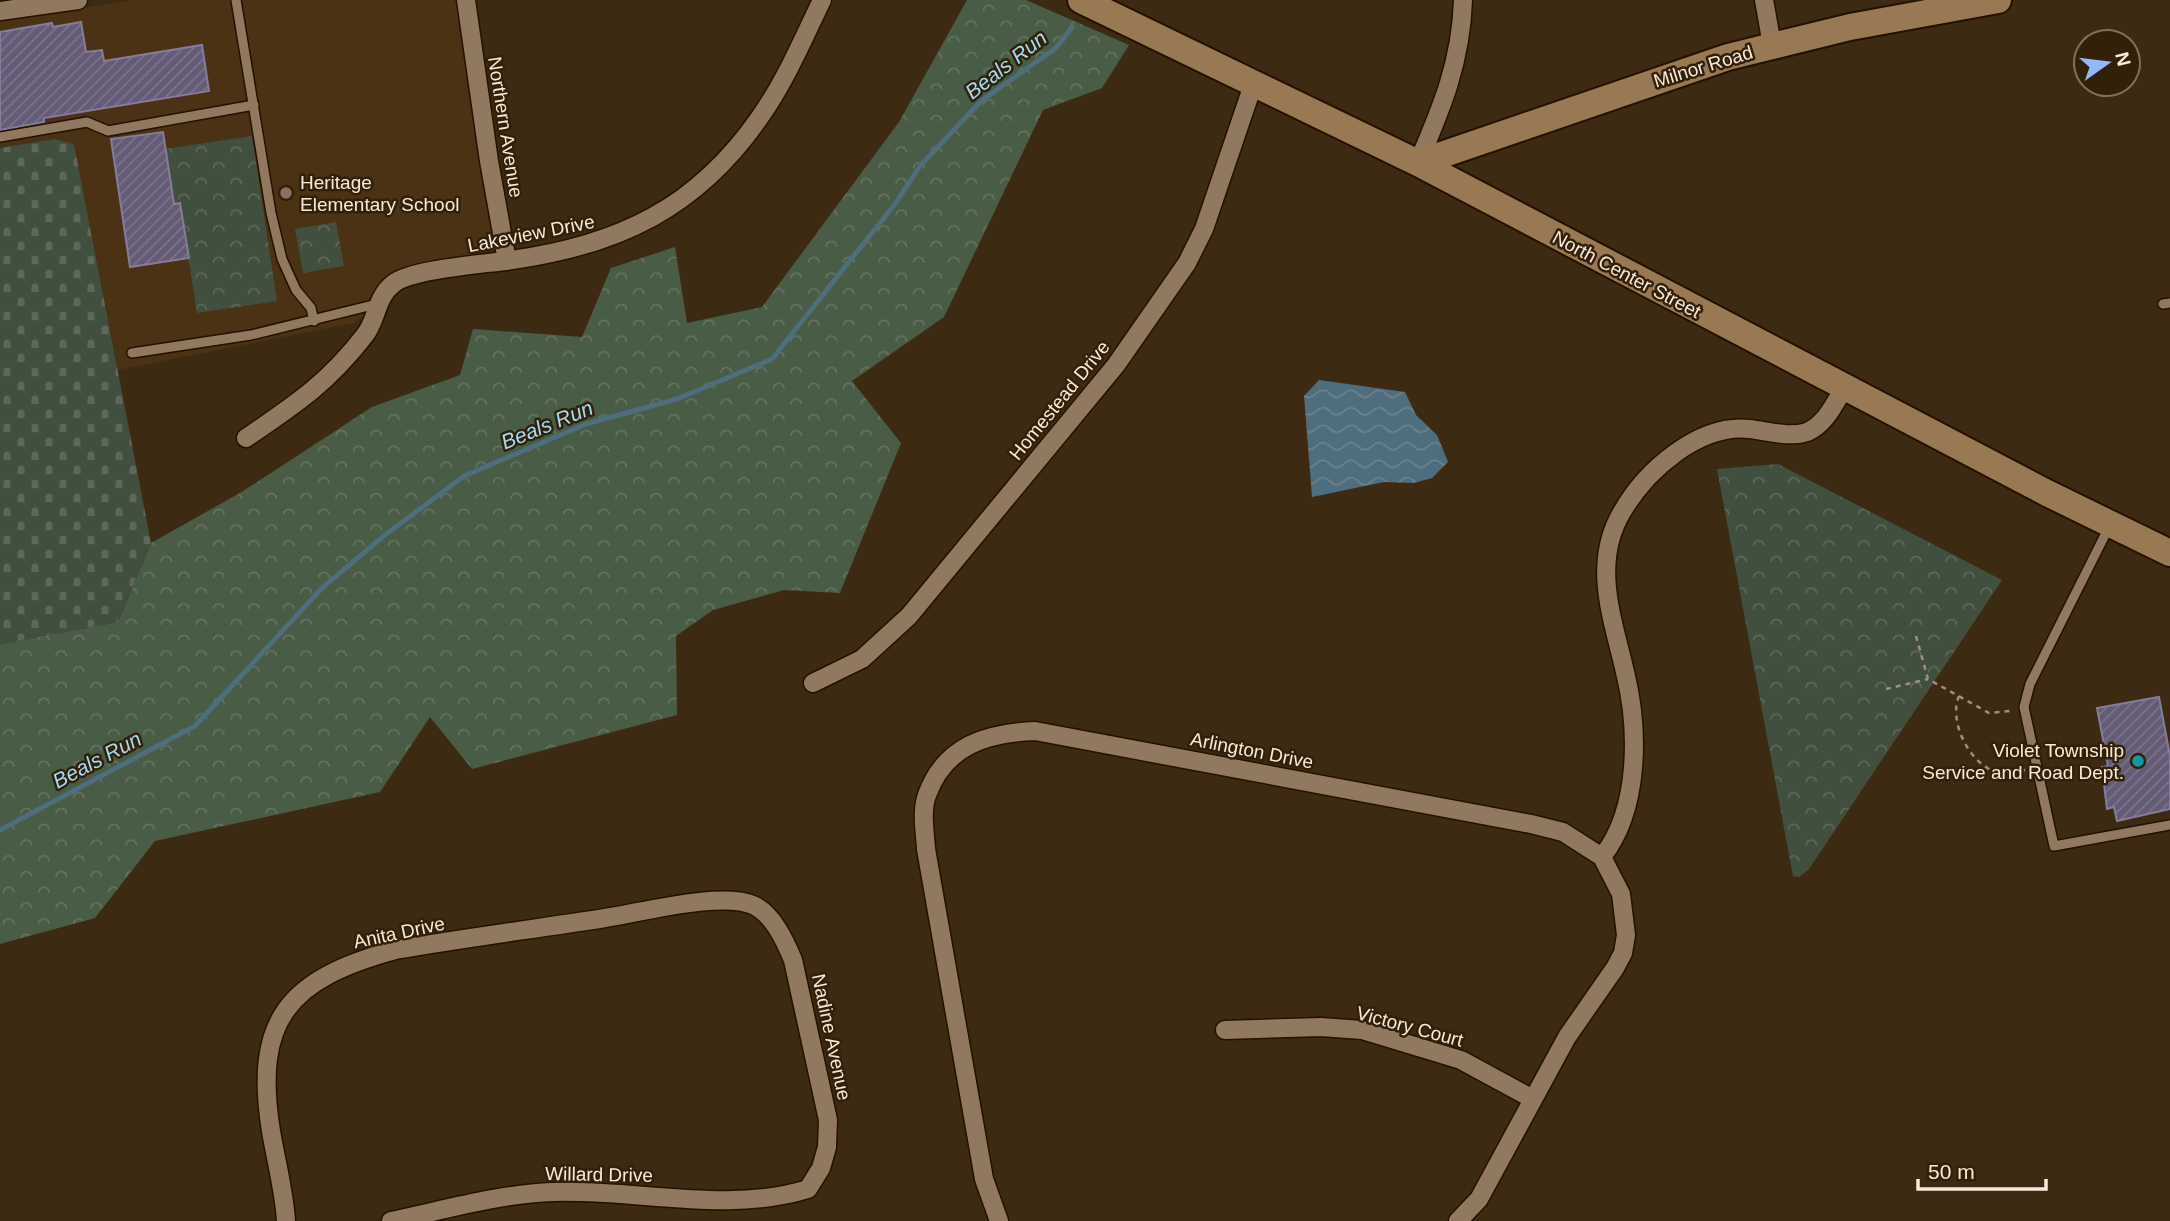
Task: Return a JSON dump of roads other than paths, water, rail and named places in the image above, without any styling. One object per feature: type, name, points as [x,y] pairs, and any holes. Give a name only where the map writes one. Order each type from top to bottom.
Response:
[{"type":"main road","name":"North Center Street","points":[[1081,0],[1418,163],[1844,388],[2170,553]]},
{"type":"main road","name":"Milnor Road","points":[[1418,163],[1632,88],[1772,45],[1998,0]]},
{"type":"street","points":[[0,10],[78,0]]},
{"type":"street","name":"Northern Avenue","points":[[467,0],[489,161],[507,261]]},
{"type":"street","name":"Lakeview Drive","points":[[246,438],[297,404],[337,371],[369,330],[377,304],[393,284],[444,270],[599,243],[647,222],[691,192],[730,157],[761,116],[821,0]]},
{"type":"street","points":[[1418,163],[1450,87],[1462,36],[1463,0]]},
{"type":"street","points":[[1764,0],[1772,45]]},
{"type":"street","name":"Homestead Drive","points":[[813,683],[862,659],[909,615],[1116,365],[1187,263],[1204,229],[1254,82]]},
{"type":"street","points":[[1602,857],[1623,823],[1632,762],[1628,685],[1606,598],[1608,551],[1622,510],[1642,484],[1682,448],[1704,434],[1725,428],[1793,435],[1809,431],[1829,413],[1844,388]]},
{"type":"street","name":"Arlington Drive","points":[[999,1221],[984,1179],[926,849],[926,796],[954,755],[976,740],[1001,732],[1035,731],[1531,824],[1563,832],[1602,857],[1614,875],[1621,894],[1626,917],[1623,953],[1567,1037],[1479,1199],[1458,1221]]},
{"type":"street","name":"Anita Drive","points":[[286,1221],[271,1130],[266,1056],[272,1032],[284,1011],[320,978],[363,958],[434,943],[678,905],[706,902],[752,905]]},
{"type":"street","name":"Nadine Avenue","points":[[752,905],[770,920],[784,939],[793,960],[828,1119],[827,1147],[821,1168],[808,1189]]},
{"type":"street","name":"Victory Court","points":[[1225,1030],[1321,1027],[1362,1030],[1461,1060],[1533,1098]]},
{"type":"street","name":"Willard Drive","points":[[391,1221],[478,1202],[554,1192],[741,1200],[786,1196],[808,1189]]},
{"type":"lane","points":[[236,0],[282,259],[296,290],[311,308],[314,321]]},
{"type":"lane","points":[[0,137],[87,122],[108,131],[254,105]]},
{"type":"lane","points":[[132,353],[251,335],[377,304]]},
{"type":"lane","points":[[2110,524],[2030,684],[2024,707],[2036,768],[2054,846],[2170,825]]},
{"type":"water","points":[[1319,380],[1405,392],[1416,415],[1437,435],[1448,462],[1432,478],[1414,483],[1384,482],[1312,497],[1304,396]]},
{"type":"waterway","name":"Beals Run","points":[[0,830],[195,726],[323,587],[385,535],[464,476],[586,424],[677,399],[772,359],[895,204],[920,166],[981,101],[1056,48],[1072,27]]},
{"type":"place","name":"Heritage Elementary School","points":[[286,193]]},
{"type":"place","name":"Violet Township Service and Road Dept.","points":[[2138,761]]}]
